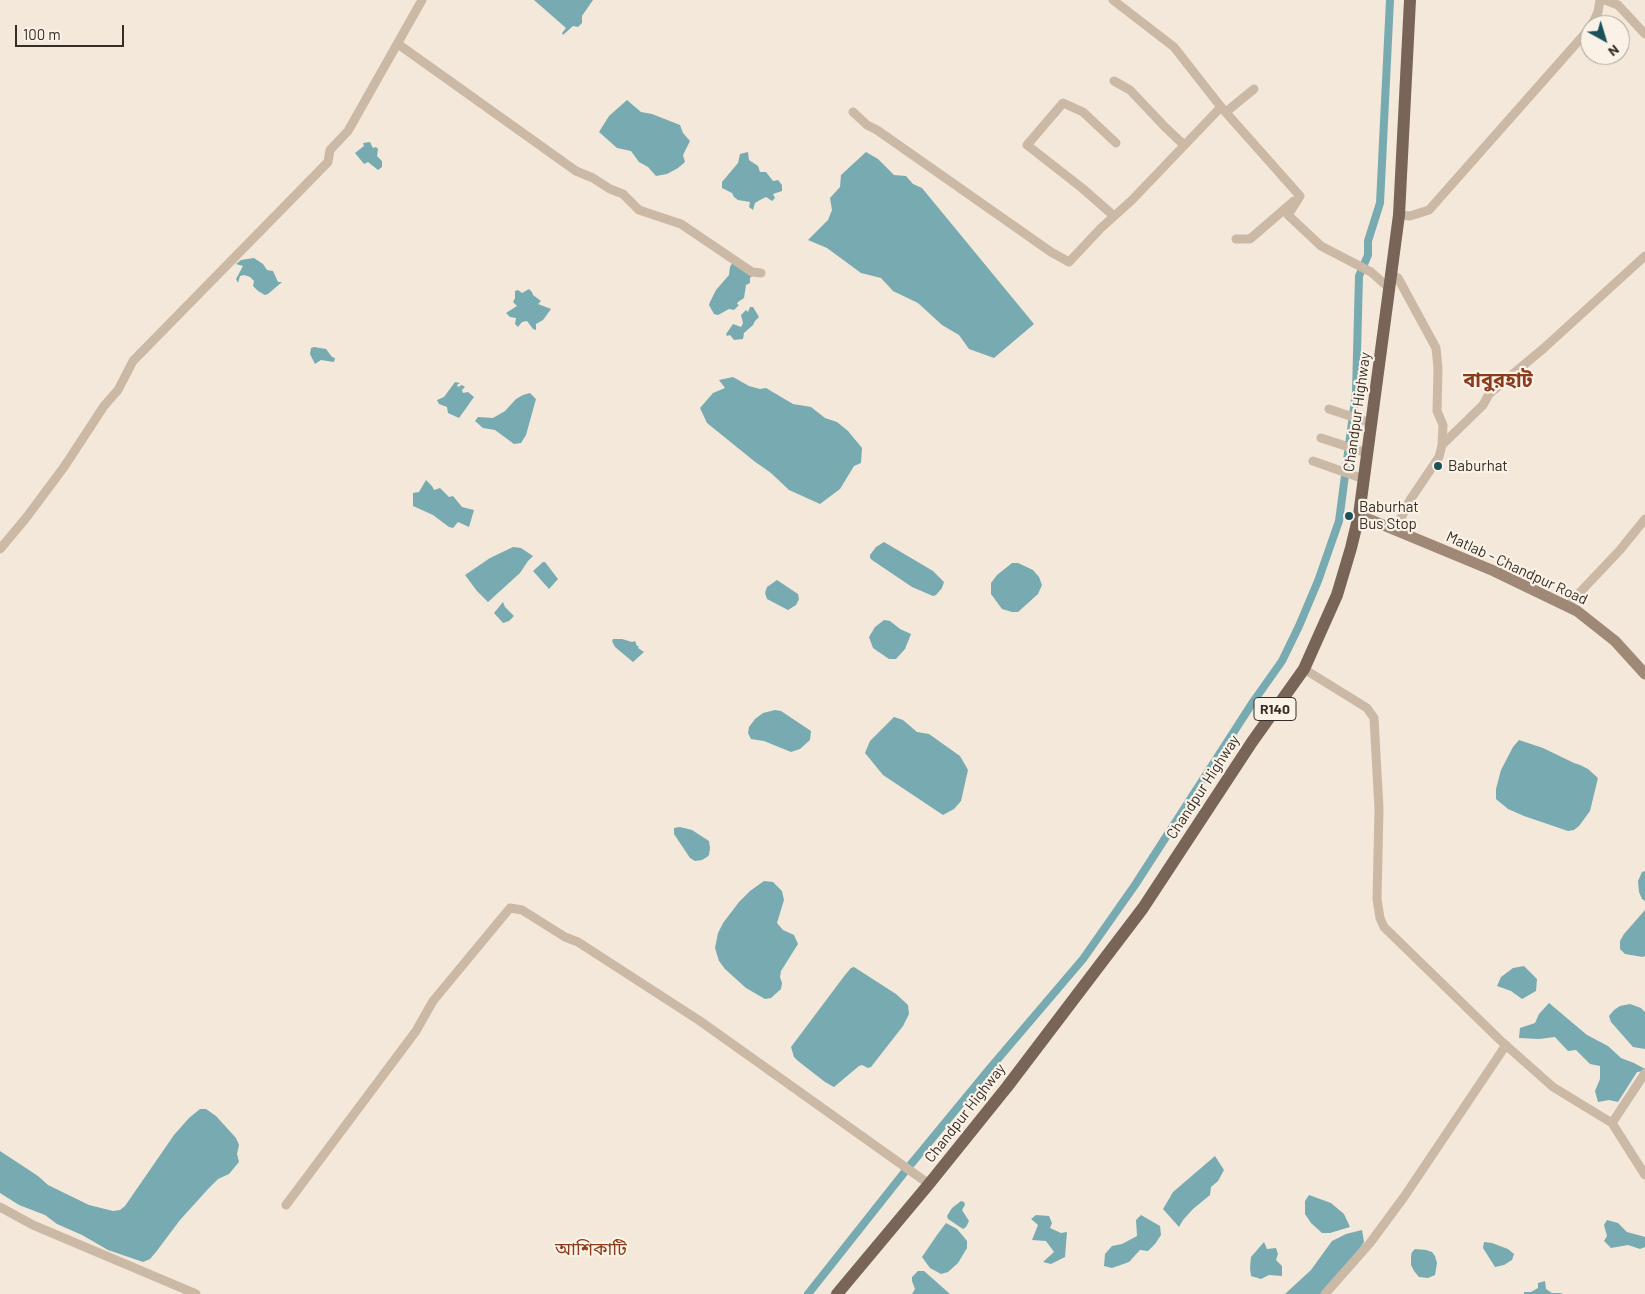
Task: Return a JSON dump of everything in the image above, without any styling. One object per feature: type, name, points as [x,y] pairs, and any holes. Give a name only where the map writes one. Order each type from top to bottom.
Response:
[{"type":"main road","name":"Chandpur Highway","points":[[837,1294],[925,1181],[1007,1087],[1142,908],[1252,742],[1304,670],[1337,595],[1359,515],[1399,214],[1410,0]]},
{"type":"main road","name":"Matlab - Chandpur Road","points":[[1359,515],[1494,571],[1577,611],[1615,641],[1645,674]]},
{"type":"street","points":[[0,549],[64,467],[104,406],[118,390],[134,362],[328,162],[330,150],[348,131],[422,0]]},
{"type":"street","points":[[1113,0],[1174,48],[1224,110],[1300,196]]},
{"type":"street","points":[[1597,15],[1600,0]]},
{"type":"street","points":[[1605,0],[1618,5],[1645,34]]},
{"type":"street","points":[[1399,214],[1410,216],[1429,210],[1580,39]]},
{"type":"street","points":[[398,44],[576,171],[623,194],[639,210],[681,224],[752,272],[761,273]]},
{"type":"street","points":[[1114,81],[1130,90],[1184,145]]},
{"type":"street","points":[[853,112],[867,125],[878,130],[1051,252],[1069,262],[1184,145],[1224,110],[1254,89]]},
{"type":"street","points":[[1114,216],[1027,145],[1063,103],[1083,112],[1116,143]]},
{"type":"street","points":[[1236,239],[1250,239],[1300,196]]},
{"type":"street","points":[[1300,196],[1288,216],[1321,246],[1371,272],[1390,289]]},
{"type":"street","points":[[1442,445],[1483,405],[1489,394],[1544,348],[1645,256]]},
{"type":"street","points":[[1392,275],[1398,278],[1436,348],[1438,368],[1437,411],[1443,425],[1439,457],[1410,500],[1395,530]]},
{"type":"street","points":[[1329,409],[1372,423]]},
{"type":"street","points":[[1321,438],[1367,453]]},
{"type":"street","points":[[1313,461],[1364,479]]},
{"type":"street","points":[[1567,606],[1620,550],[1645,519]]},
{"type":"street","points":[[1304,670],[1367,708],[1374,718],[1379,810],[1377,899],[1380,918],[1384,928],[1506,1045],[1553,1087],[1612,1123],[1645,1175]]},
{"type":"street","points":[[286,1205],[416,1031],[433,1002],[510,908],[522,910],[565,937],[578,942],[700,1021],[925,1181]]},
{"type":"street","points":[[1325,1294],[1370,1243],[1398,1205],[1506,1045]]},
{"type":"street","points":[[1612,1123],[1645,1073]]},
{"type":"street","points":[[0,1207],[33,1225],[196,1294]]},
{"type":"water","points":[[534,0],[593,0],[582,16],[582,23],[578,27],[573,26],[563,35],[562,33],[566,28]]},
{"type":"water","points":[[627,100],[641,112],[652,114],[680,125],[683,133],[690,141],[683,155],[685,162],[678,168],[667,174],[656,176],[648,167],[639,162],[631,151],[617,148],[599,132],[609,116]]},
{"type":"water","points":[[370,142],[373,148],[376,147],[378,149],[377,156],[382,161],[382,167],[378,170],[368,162],[364,164],[355,153],[364,146],[363,143]]},
{"type":"water","points":[[748,152],[749,160],[758,166],[760,172],[766,172],[773,181],[778,180],[782,185],[782,191],[773,194],[775,198],[772,201],[766,197],[755,203],[753,210],[749,207],[750,202],[738,200],[732,193],[722,188],[722,182],[738,163],[740,154]]},
{"type":"water","points":[[866,152],[878,159],[894,175],[906,176],[913,184],[922,188],[1034,324],[994,358],[969,349],[959,335],[942,325],[918,303],[893,291],[881,278],[861,273],[827,248],[808,240],[828,220],[832,210],[830,198],[840,187],[841,175]]},
{"type":"water","points":[[254,258],[263,264],[267,270],[273,271],[278,282],[282,282],[268,294],[265,295],[258,291],[253,286],[254,281],[250,277],[240,276],[238,283],[236,279],[243,266],[236,264],[241,260]]},
{"type":"water","points":[[733,262],[752,276],[750,283],[746,285],[744,298],[738,302],[737,304],[739,305],[734,310],[729,309],[718,315],[714,314],[709,305],[710,302],[716,290],[729,275]]},
{"type":"water","points":[[529,289],[541,301],[538,304],[551,309],[543,320],[536,324],[536,330],[527,321],[522,322],[518,327],[515,324],[516,318],[510,317],[506,313],[517,306],[513,302],[515,291],[518,290],[522,293]]},
{"type":"water","points":[[750,307],[753,307],[759,317],[744,333],[743,339],[734,340],[730,335],[727,336],[726,334],[733,324],[741,327],[743,323],[741,315],[746,310],[748,312]]},
{"type":"water","points":[[311,348],[326,349],[335,358],[334,362],[321,360],[315,364],[310,354]]},
{"type":"water","points":[[733,377],[749,386],[760,389],[766,388],[793,404],[811,407],[825,418],[837,422],[848,431],[862,448],[861,463],[854,466],[840,489],[820,504],[789,490],[771,473],[707,423],[700,408],[713,393],[725,388],[719,380]]},
{"type":"water","points":[[455,382],[460,383],[457,385],[458,387],[462,385],[465,387],[462,390],[463,393],[468,392],[474,397],[459,418],[448,413],[447,407],[439,404],[437,400],[444,397]]},
{"type":"water","points":[[530,393],[536,399],[526,435],[521,443],[514,444],[495,430],[483,428],[475,421],[478,417],[493,418],[505,411],[516,399]]},
{"type":"water","points":[[426,480],[434,490],[440,488],[449,497],[453,496],[462,507],[474,510],[469,527],[458,522],[453,528],[449,527],[433,515],[413,506],[413,493],[419,492]]},
{"type":"water","points":[[884,542],[933,571],[944,582],[936,595],[933,596],[912,587],[870,558],[876,547]]},
{"type":"water","points":[[513,547],[521,548],[533,556],[520,573],[488,602],[465,575],[490,558]]},
{"type":"water","points":[[543,562],[558,579],[549,589],[533,571]]},
{"type":"water","points":[[1012,563],[1018,563],[1033,570],[1039,577],[1042,585],[1038,594],[1018,612],[1002,609],[991,594],[991,583],[997,575]]},
{"type":"water","points":[[777,580],[798,594],[799,599],[796,605],[788,610],[767,599],[765,593],[767,587]]},
{"type":"water","points":[[503,602],[505,607],[514,616],[509,621],[503,623],[494,613]]},
{"type":"water","points":[[884,620],[890,621],[900,629],[911,634],[905,649],[896,659],[889,659],[873,648],[869,637],[875,627]]},
{"type":"water","points":[[613,639],[635,641],[637,646],[639,646],[638,648],[644,652],[633,662],[615,647]]},
{"type":"water","points":[[775,710],[781,711],[811,731],[810,740],[800,749],[791,752],[764,741],[751,739],[748,733],[749,727],[755,719],[763,713]]},
{"type":"water","points":[[894,717],[903,720],[917,732],[929,734],[960,756],[968,770],[961,801],[954,809],[943,815],[883,775],[865,753],[870,741]]},
{"type":"water","points":[[1519,740],[1543,748],[1580,765],[1598,778],[1590,811],[1574,830],[1568,831],[1524,816],[1508,809],[1496,799],[1496,789],[1501,770],[1513,747]]},
{"type":"water","points":[[680,827],[692,830],[709,841],[710,848],[707,857],[695,861],[690,858],[674,834],[674,828]]},
{"type":"water","points":[[1645,871],[1645,901],[1639,892],[1638,881],[1642,872]]},
{"type":"water","points":[[764,881],[773,882],[782,891],[784,900],[777,923],[783,930],[794,935],[798,944],[781,971],[781,989],[771,998],[765,999],[746,988],[725,969],[719,961],[715,948],[718,933],[723,923],[739,902]]},
{"type":"water","points":[[1645,910],[1645,956],[1625,954],[1620,949],[1620,941]]},
{"type":"water","points":[[1524,966],[1537,979],[1536,991],[1522,999],[1511,991],[1497,986],[1501,977],[1513,968]]},
{"type":"water","points":[[854,967],[896,994],[908,1005],[909,1014],[903,1026],[871,1067],[859,1066],[834,1087],[798,1061],[794,1057],[791,1047],[845,975]]},
{"type":"water","points":[[1549,1003],[1587,1035],[1608,1046],[1621,1058],[1645,1069],[1645,1071],[1637,1072],[1618,1102],[1609,1100],[1598,1102],[1595,1091],[1600,1079],[1600,1066],[1590,1064],[1576,1050],[1568,1051],[1555,1037],[1539,1039],[1519,1038],[1520,1028],[1535,1023],[1539,1014]]},
{"type":"water","points":[[1630,1004],[1641,1008],[1645,1012],[1645,1049],[1633,1047],[1611,1022],[1609,1016],[1620,1006]]},
{"type":"water","points":[[200,1109],[206,1109],[216,1116],[236,1138],[239,1145],[237,1154],[239,1162],[229,1174],[218,1179],[209,1188],[180,1220],[150,1259],[143,1262],[108,1250],[82,1235],[57,1224],[45,1215],[19,1205],[0,1193],[0,1151],[38,1176],[48,1185],[89,1205],[113,1211],[120,1210],[125,1206],[174,1135]]},
{"type":"water","points":[[1215,1156],[1224,1170],[1218,1181],[1211,1187],[1210,1195],[1193,1209],[1179,1227],[1163,1209],[1173,1192]]},
{"type":"water","points":[[1309,1195],[1331,1203],[1344,1214],[1350,1227],[1330,1233],[1322,1233],[1311,1223],[1305,1214],[1305,1201]]},
{"type":"water","points":[[961,1201],[965,1205],[962,1210],[969,1221],[963,1229],[948,1219],[947,1216],[952,1208]]},
{"type":"water","points":[[1036,1215],[1049,1216],[1052,1223],[1050,1228],[1061,1233],[1067,1232],[1065,1257],[1051,1264],[1043,1262],[1054,1252],[1046,1241],[1032,1240],[1038,1225],[1031,1219]]},
{"type":"water","points":[[1141,1215],[1160,1226],[1161,1235],[1155,1244],[1148,1251],[1140,1250],[1129,1262],[1112,1268],[1104,1266],[1105,1254],[1112,1246],[1122,1244],[1137,1236],[1136,1220]]},
{"type":"water","points":[[1607,1220],[1618,1223],[1627,1232],[1645,1237],[1645,1247],[1640,1249],[1628,1245],[1611,1248],[1604,1241],[1607,1236],[1604,1225]]},
{"type":"water","points":[[946,1223],[957,1229],[963,1236],[967,1241],[967,1248],[958,1263],[948,1272],[941,1274],[930,1268],[922,1257]]},
{"type":"water","points":[[1362,1230],[1364,1242],[1350,1263],[1322,1294],[1285,1294],[1311,1270],[1332,1241],[1346,1234]]},
{"type":"water","points":[[1264,1242],[1267,1249],[1276,1248],[1278,1254],[1276,1260],[1282,1266],[1282,1276],[1269,1275],[1261,1279],[1251,1276],[1251,1257]]},
{"type":"water","points":[[1484,1242],[1508,1249],[1514,1254],[1512,1260],[1504,1265],[1495,1267],[1483,1248]]},
{"type":"water","points":[[1415,1249],[1432,1252],[1437,1263],[1435,1275],[1428,1278],[1419,1277],[1414,1271],[1411,1265],[1411,1256]]},
{"type":"water","points":[[918,1271],[924,1271],[950,1294],[912,1294],[915,1289],[912,1277]]},
{"type":"water","points":[[1545,1281],[1546,1289],[1552,1293],[1563,1294],[1524,1294],[1524,1292],[1531,1292],[1538,1288],[1538,1283]]},
{"type":"waterway","points":[[808,1294],[907,1169],[1083,959],[1135,885],[1253,702],[1282,661],[1299,626],[1318,581],[1339,521],[1356,392],[1359,276],[1368,255],[1368,241],[1380,203],[1390,0]]},
{"type":"place","name":"Baburhat","points":[[1438,466]]},
{"type":"place","name":"Baburhat Bus Stop","points":[[1349,516]]},
{"type":"district","name":"বাবুরহাট","points":[[1498,380]]},
{"type":"district","name":"আশিকাটি","points":[[591,1249]]}]
